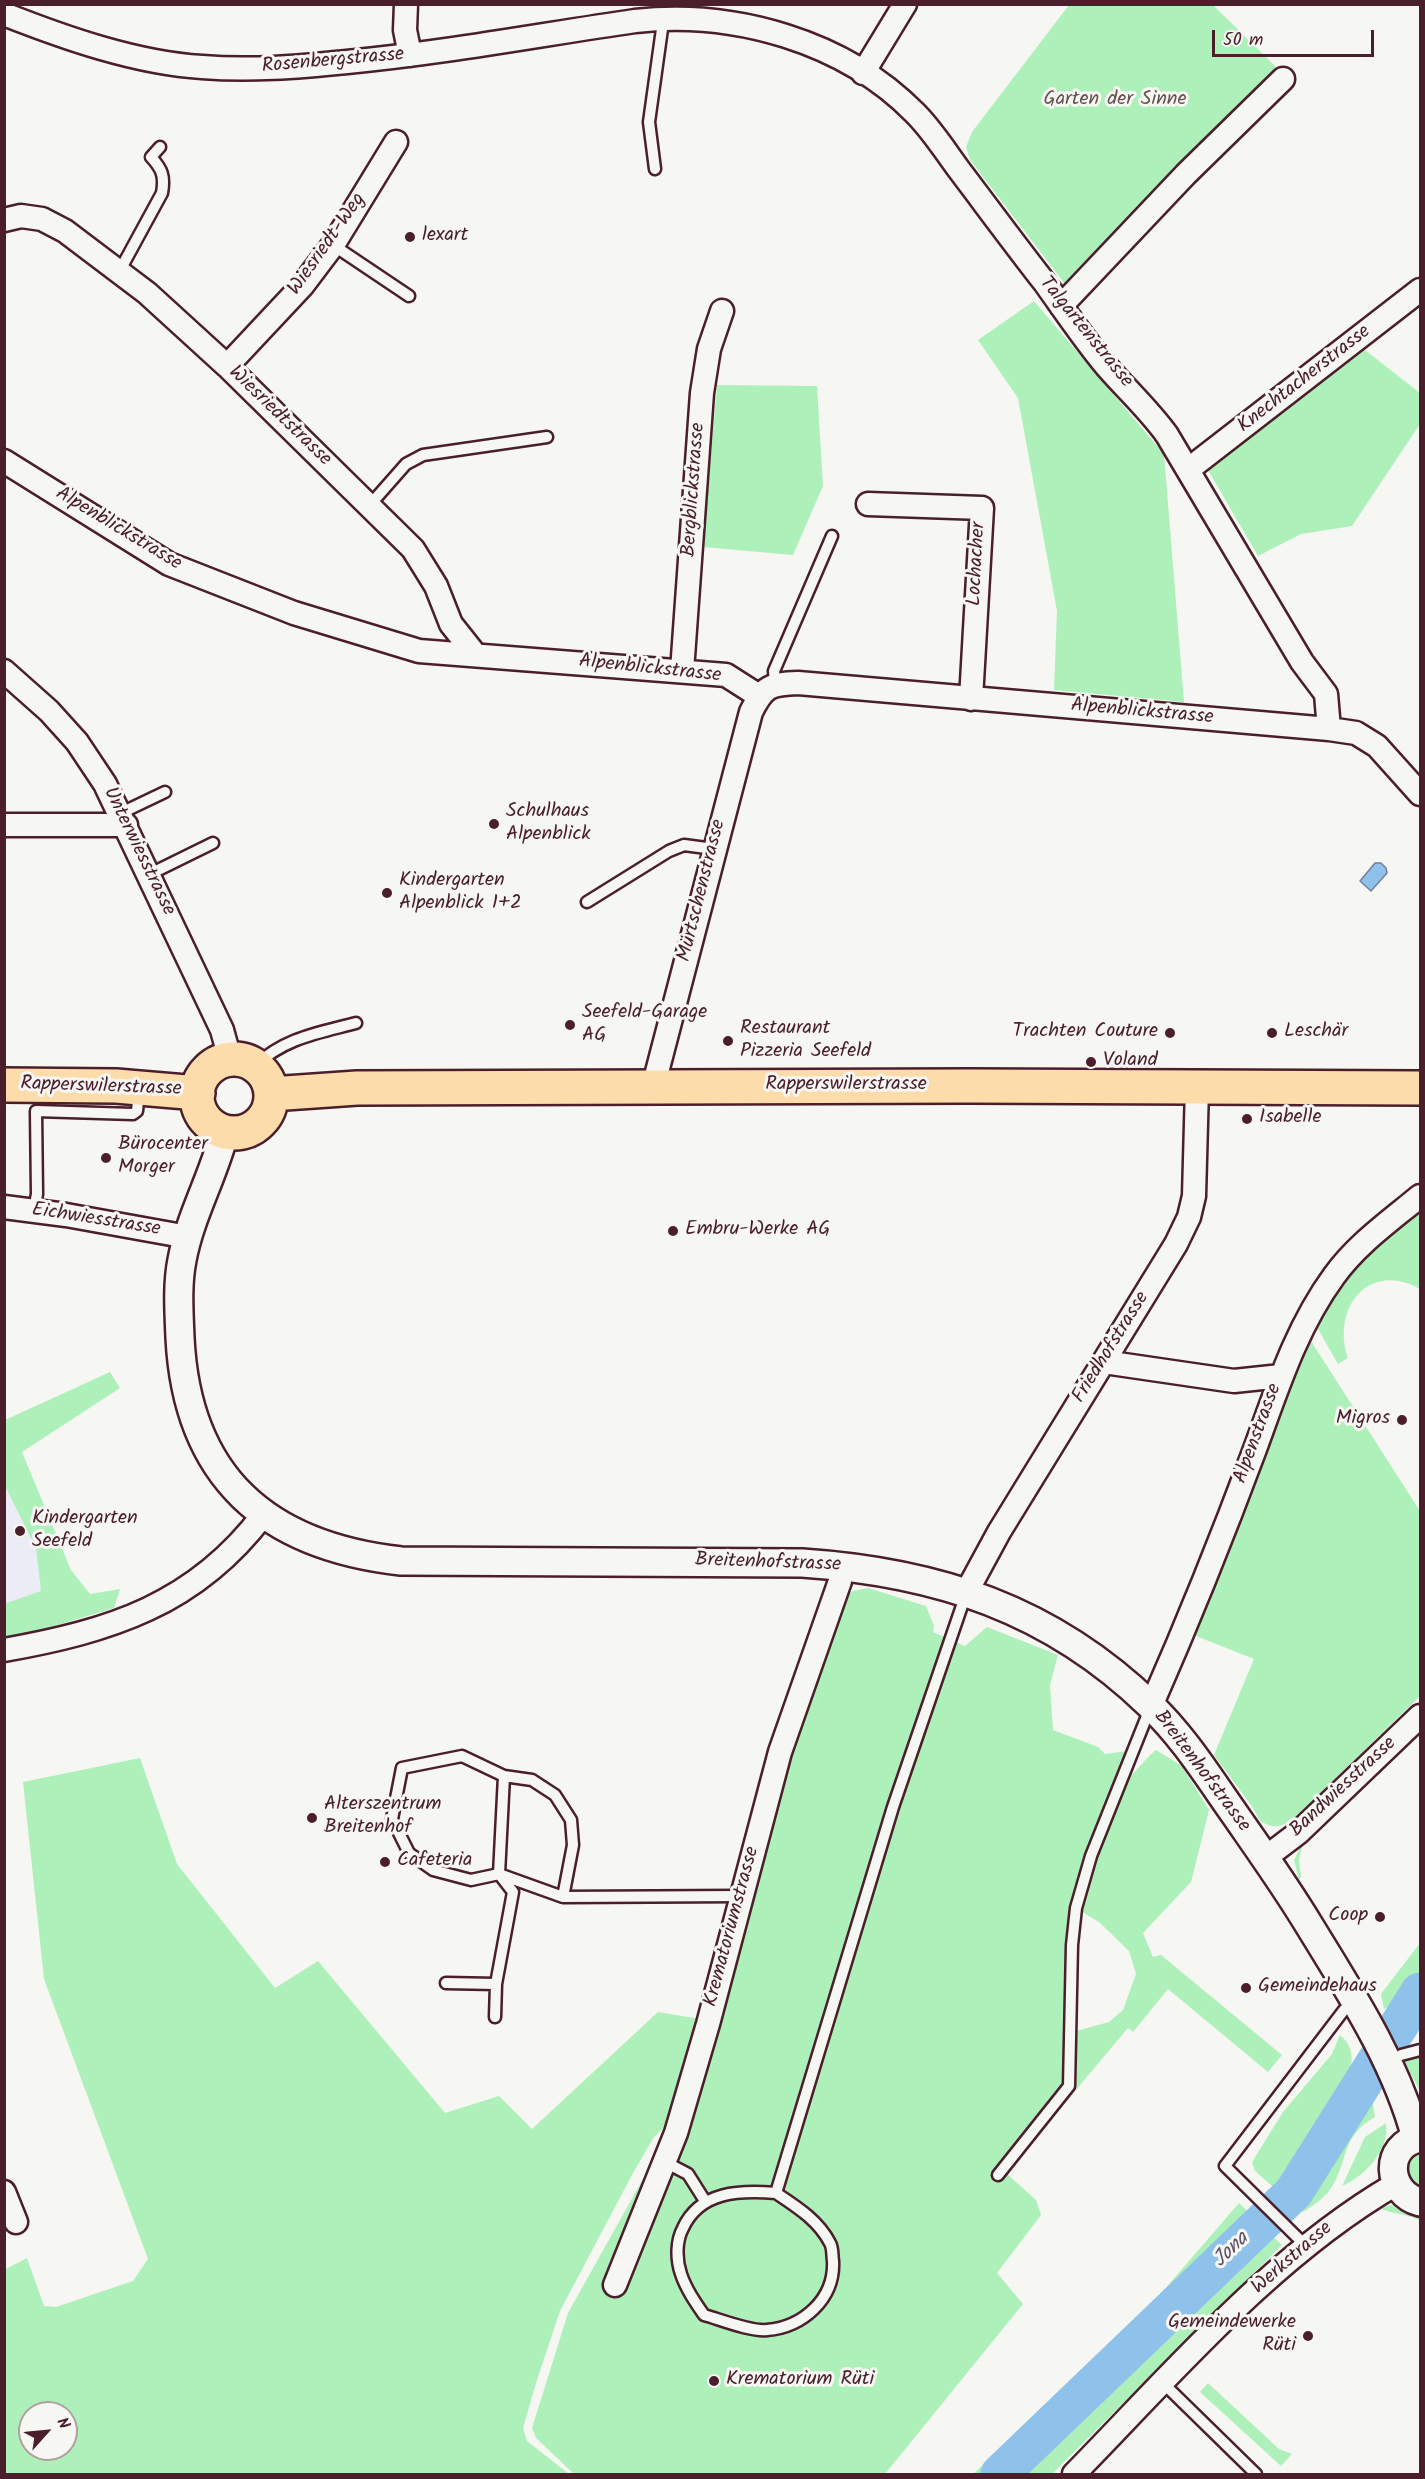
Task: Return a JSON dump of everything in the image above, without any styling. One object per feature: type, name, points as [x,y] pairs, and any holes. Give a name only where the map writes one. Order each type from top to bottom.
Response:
[{"type":"main road","points":[[220,1062],[243,1062],[266,1078],[271,1094],[268,1109],[254,1127],[240,1132],[225,1131],[212,1125],[202,1114],[198,1093],[204,1074],[220,1062]]},
{"type":"main road","name":"Rapperswilerstrasse","points":[[30,1095],[139,1088],[198,1093]]},
{"type":"main road","name":"Rapperswilerstrasse","points":[[271,1094],[357,1089],[1420,1088]]},
{"type":"street","points":[[406,4],[405,30],[410,55]]},
{"type":"street","points":[[863,73],[905,4]]},
{"type":"street","name":"Rosenbergstrasse","points":[[4,14],[61,36],[124,53],[231,74],[410,55],[667,11]]},
{"type":"street","name":"Talgartenstrasse","points":[[667,11],[775,33],[817,48],[863,73],[892,93],[931,129],[1108,367],[1147,407],[1189,469],[1302,662],[1326,694],[1329,729]]},
{"type":"street","points":[[1061,306],[1186,174],[1283,79]]},
{"type":"street","name":"Wiesriedt-Weg","points":[[227,366],[302,286],[333,245],[396,142]]},
{"type":"street","name":"Wiesriedtstrasse","points":[[4,220],[21,216],[42,219],[65,231],[147,293],[227,366],[413,549],[436,586],[451,624],[474,653]]},
{"type":"street","name":"Knechtacherstrasse","points":[[1189,469],[1420,290]]},
{"type":"street","name":"Bergblickstrasse","points":[[682,671],[702,393],[709,349],[722,311]]},
{"type":"street","name":"Alpenblickstrasse","points":[[4,460],[169,564],[294,613],[419,651],[474,653],[726,675],[767,690],[798,683],[1329,729]]},
{"type":"street","name":"Lochacher","points":[[868,504],[982,508],[971,699]]},
{"type":"street","name":"Unterwiesstrasse","points":[[4,671],[49,711],[76,742],[124,819],[222,1030],[243,1062]]},
{"type":"street","name":"Mürtschenstrasse","points":[[656,1089],[657,1072],[751,712],[767,690]]},
{"type":"street","points":[[1329,729],[1356,733],[1377,746],[1420,794]]},
{"type":"street","points":[[4,825],[124,819]]},
{"type":"street","name":"Friedhofstrasse","points":[[967,1591],[999,1532],[1176,1244],[1189,1217],[1194,1196],[1197,1087]]},
{"type":"street","name":"Breitenhofstrasse","points":[[225,1131],[188,1237],[182,1261],[179,1315],[183,1373],[204,1441],[216,1463],[231,1485],[263,1515],[303,1538],[325,1547],[349,1554],[401,1561],[790,1563],[842,1565],[890,1572],[967,1591],[1012,1609],[1064,1638],[1108,1669],[1151,1706],[1188,1748],[1291,1896],[1353,2013],[1395,2062],[1403,2098],[1418,2138],[1399,2150],[1394,2159],[1392,2170],[1396,2184]]},
{"type":"street","name":"Alpenstrasse","points":[[1151,1706],[1255,1449],[1281,1376],[1304,1324],[1333,1276],[1357,1249],[1420,1196]]},
{"type":"street","name":"Eichwiesstrasse","points":[[4,1207],[34,1210],[188,1237]]},
{"type":"street","points":[[1104,1362],[1234,1382],[1281,1376]]},
{"type":"street","points":[[4,1650],[71,1638],[113,1625],[164,1602],[213,1568],[263,1515]]},
{"type":"street","name":"Krematoriumstrasse","points":[[615,2285],[635,2231],[665,2162],[708,2024],[780,1752],[840,1581],[842,1565]]},
{"type":"street","name":"Bandwiesstrasse","points":[[1265,1858],[1298,1833],[1420,1716]]},
{"type":"street","points":[[1396,2184],[1405,2195],[1420,2202]]},
{"type":"street","name":"Werkstrasse","points":[[1074,2475],[1297,2238],[1396,2184]]},
{"type":"street","points":[[4,2192],[16,2222]]},
{"type":"lane","points":[[655,169],[650,122],[662,29],[667,11]]},
{"type":"lane","points":[[119,272],[162,192],[164,180],[161,168],[151,157],[160,147]]},
{"type":"lane","points":[[333,245],[409,296]]},
{"type":"lane","points":[[369,506],[406,464],[423,455],[548,436]]},
{"type":"lane","points":[[767,690],[832,536]]},
{"type":"lane","points":[[124,819],[165,792]]},
{"type":"lane","points":[[150,873],[213,843]]},
{"type":"lane","points":[[587,902],[669,850],[684,845],[714,849]]},
{"type":"lane","points":[[243,1062],[270,1052],[291,1040],[356,1023]]},
{"type":"lane","points":[[30,1095],[37,1194],[34,1210]]},
{"type":"lane","points":[[776,2193],[887,1828],[967,1591]]},
{"type":"lane","points":[[998,2175],[1069,2086],[1072,1945],[1076,1908],[1091,1856],[1151,1706]]},
{"type":"lane","points":[[563,1897],[573,1845],[572,1820],[555,1794],[532,1780],[504,1776],[462,1755],[402,1768],[392,1819],[409,1853],[433,1870],[471,1880],[500,1874],[563,1897],[741,1896]]},
{"type":"lane","points":[[495,2017],[496,1984],[513,1892],[500,1874],[504,1776]]},
{"type":"lane","points":[[446,1983],[496,1984]]},
{"type":"lane","points":[[1297,2238],[1225,2166],[1353,2013]]},
{"type":"lane","points":[[1395,2062],[1420,2050]]},
{"type":"lane","points":[[665,2162],[688,2174],[705,2201]]},
{"type":"lane","points":[[742,2192],[776,2193],[802,2210],[825,2234],[832,2246],[833,2271],[828,2291],[816,2309],[801,2319],[765,2331],[704,2315],[680,2272],[678,2237],[686,2221],[705,2201],[742,2192]]},
{"type":"lane","points":[[1163,2383],[1256,2475]]},
{"type":"shaded area","name":"Kindergarten Seefeld","points":[[4,1462],[67,1600],[4,1625]]},
{"type":"green space","name":"Garten der Sinne","points":[[1069,5],[1213,5],[1280,71],[1070,284],[1065,284],[970,160],[966,147],[972,132]]},
{"type":"green space","points":[[1034,301],[1164,454],[1184,702],[1054,690],[1057,611],[1018,398],[978,340]]},
{"type":"green space","points":[[1365,350],[1420,393],[1420,424],[1352,526],[1301,534],[1258,556],[1208,470]]},
{"type":"green space","points":[[717,385],[817,386],[823,486],[793,555],[703,547]]},
{"type":"green space","points":[[1420,1209],[1420,1289],[1402,1282],[1385,1281],[1370,1285],[1358,1294],[1345,1322],[1344,1339],[1348,1358],[1338,1364],[1318,1329],[1327,1308],[1337,1290],[1360,1261]]},
{"type":"green space","points":[[1309,1338],[1420,1511],[1420,1696],[1301,1812],[1287,1823],[1272,1826],[1260,1821],[1214,1755],[1254,1659],[1191,1634]]},
{"type":"green space","points":[[110,1372],[120,1388],[22,1452],[71,1570],[90,1594],[120,1589],[114,1608],[5,1641],[4,1604],[41,1591],[36,1548],[5,1486],[5,1420]]},
{"type":"green space","points":[[868,1588],[926,1606],[934,1626],[933,1632],[965,1646],[987,1627],[1058,1655],[1050,1685],[1053,1730],[1098,1747],[1105,1754],[1135,1750],[1120,1784],[1156,1750],[1182,1766],[1209,1810],[1191,1882],[1143,1933],[1153,1957],[1161,1955],[1282,2055],[1268,2072],[1168,1989],[1133,2032],[1128,2028],[1006,2173],[1036,2200],[1041,2215],[997,2273],[1023,2304],[885,2474],[574,2474],[536,2438],[532,2428],[568,2313],[663,2143],[813,1678],[844,1598],[853,1591]],"holes":[[[1077,1909],[1099,1922],[1129,1951],[1136,1974],[1123,2010],[1109,2022],[1069,2033]]]},
{"type":"green space","points":[[140,1758],[177,1864],[275,1988],[318,1961],[445,2113],[499,2096],[532,2129],[658,2012],[700,2019],[670,2122],[654,2137],[633,2173],[560,2311],[523,2428],[527,2441],[569,2474],[5,2474],[4,2270],[27,2258],[44,2306],[56,2307],[133,2281],[148,2259],[44,1979],[23,1782]]},
{"type":"green space","points":[[1303,1842],[1299,1860],[1301,1877],[1299,1880],[1294,1860]]},
{"type":"green space","points":[[1420,1943],[1420,1973],[1399,2001],[1384,2009],[1381,1994]]},
{"type":"green space","points":[[1340,2035],[1347,2042],[1350,2050],[1351,2068],[1293,2180],[1280,2193],[1255,2171],[1252,2162],[1283,2112],[1332,2054]]},
{"type":"green space","points":[[1420,2050],[1420,2091],[1401,2055]]},
{"type":"green space","points":[[1365,2097],[1372,2097],[1375,2117],[1355,2133],[1340,2171],[1329,2191],[1303,2212],[1293,2202],[1332,2169],[1353,2116]]},
{"type":"green space","points":[[1386,2123],[1384,2143],[1374,2161],[1359,2176],[1342,2186],[1365,2137]]},
{"type":"green space","points":[[1420,2151],[1420,2188],[1408,2178],[1407,2169],[1410,2158]]},
{"type":"green space","points":[[1239,2203],[1282,2245],[1052,2474],[973,2474],[1126,2334]]},
{"type":"green space","points":[[1391,2205],[1404,2206],[1420,2214],[1420,2221],[1381,2208]]},
{"type":"green space","points":[[1208,2383],[1279,2449],[1292,2454],[1281,2466],[1200,2392]]},
{"type":"water","points":[[1375,863],[1381,863],[1387,873],[1371,891],[1360,881]]},
{"type":"waterway","name":"Jona","points":[[1000,2474],[1294,2192],[1420,1992]]},
{"type":"place","name":"lexart","points":[[410,237]]},
{"type":"place","name":"Schulhaus Alpenblick","points":[[494,824]]},
{"type":"place","name":"Kindergarten Alpenblick 1+2","points":[[387,893]]},
{"type":"place","name":"Seefeld-Garage AG","points":[[570,1025]]},
{"type":"place","name":"Trachten Couture","points":[[1170,1033]]},
{"type":"place","name":"Leschär","points":[[1272,1033]]},
{"type":"place","name":"Restaurant Pizzeria Seefeld","points":[[728,1041]]},
{"type":"place","name":"Voland","points":[[1091,1062]]},
{"type":"place","name":"Isabelle","points":[[1247,1119]]},
{"type":"place","name":"Bürocenter Morger","points":[[106,1158]]},
{"type":"place","name":"Embru-Werke AG","points":[[673,1231]]},
{"type":"place","name":"Migros","points":[[1402,1420]]},
{"type":"place","name":"Kindergarten Seefeld","points":[[20,1531]]},
{"type":"place","name":"Alterszentrum Breitenhof","points":[[312,1818]]},
{"type":"place","name":"Cafeteria","points":[[385,1862]]},
{"type":"place","name":"Coop","points":[[1380,1917]]},
{"type":"place","name":"Gemeindehaus","points":[[1246,1988]]},
{"type":"place","name":"Gemeindewerke Rüti","points":[[1308,2336]]},
{"type":"place","name":"Krematorium Rüti","points":[[714,2381]]}]
